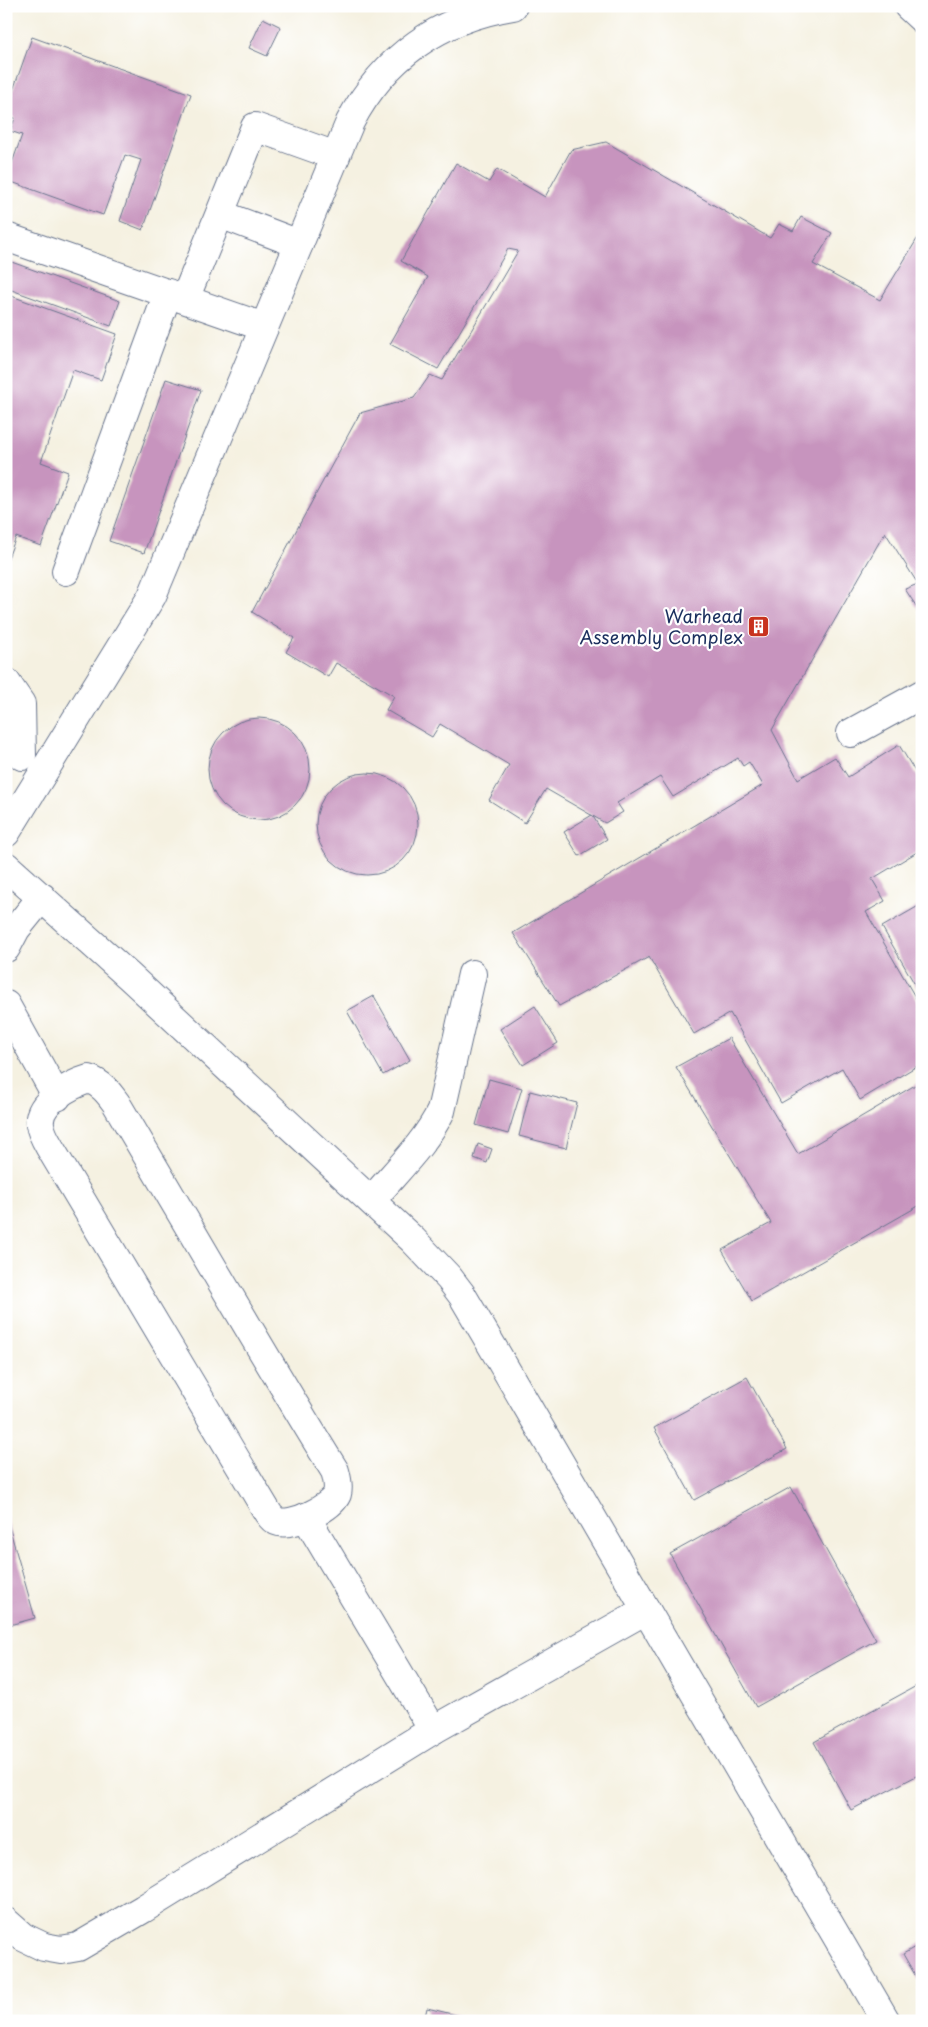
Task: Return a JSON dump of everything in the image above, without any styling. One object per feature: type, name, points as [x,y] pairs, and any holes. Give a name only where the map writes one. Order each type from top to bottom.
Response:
[{"type":"lane","points":[[6,833],[152,596],[336,156],[362,99],[392,64],[431,34],[453,22],[479,13],[513,6]]},
{"type":"lane","points":[[908,6],[922,19]]},
{"type":"lane","points":[[66,571],[176,296],[220,214],[255,127],[336,156]]},
{"type":"lane","points":[[220,214],[299,244]]},
{"type":"lane","points":[[6,237],[264,327]]},
{"type":"lane","points":[[6,682],[21,704],[14,753],[48,766]]},
{"type":"lane","points":[[851,733],[922,694]]},
{"type":"lane","points":[[6,866],[372,1200],[414,1240],[462,1295],[886,2021]]},
{"type":"lane","points":[[6,948],[16,929],[42,897]]},
{"type":"lane","points":[[372,1200],[426,1136],[435,1124],[441,1111],[472,974]]},
{"type":"lane","points":[[6,1005],[57,1097]]},
{"type":"lane","points":[[90,1079],[98,1082],[107,1090],[198,1240],[266,1359],[335,1471],[338,1492],[334,1499],[306,1517],[294,1523],[285,1523],[276,1521],[268,1513],[54,1155],[40,1124],[40,1116],[43,1109],[57,1097],[81,1082],[90,1079]]},
{"type":"lane","points":[[306,1517],[433,1730]]},
{"type":"lane","points":[[6,1922],[23,1937],[44,1946],[61,1950],[78,1947],[433,1730],[646,1610]]},
{"type":"building","points":[[263,18],[281,27],[267,56],[249,48]]},
{"type":"building","points":[[32,37],[191,94],[143,230],[120,221],[141,160],[125,155],[103,215],[6,180],[22,135],[10,131],[15,118],[6,115],[6,110]]},
{"type":"building","points":[[606,142],[770,238],[779,224],[793,231],[801,217],[832,233],[813,264],[880,300],[922,231],[922,615],[905,589],[918,584],[885,532],[772,730],[798,779],[835,757],[848,777],[899,745],[922,783],[922,849],[872,879],[885,901],[866,912],[922,1009],[922,1063],[860,1100],[842,1068],[781,1103],[730,1013],[694,1034],[649,957],[559,1006],[513,933],[763,785],[749,762],[743,766],[738,758],[673,797],[660,777],[617,803],[623,812],[605,823],[546,789],[525,823],[489,800],[509,765],[440,724],[432,737],[386,710],[394,696],[336,663],[328,677],[286,652],[294,638],[252,612],[360,413],[414,398],[430,375],[442,380],[518,251],[508,249],[438,369],[390,344],[428,277],[401,261],[456,163],[489,182],[497,169],[545,197],[571,150]]},
{"type":"building","points":[[6,260],[120,301],[111,326],[6,288]]},
{"type":"building","points":[[6,294],[117,334],[101,380],[73,370],[41,462],[68,472],[41,546],[16,537],[6,563]]},
{"type":"building","points":[[166,379],[201,390],[144,553],[109,541]]},
{"type":"building","points":[[259,718],[279,722],[295,733],[306,749],[310,769],[306,789],[295,805],[279,816],[259,820],[239,816],[223,805],[212,789],[208,769],[212,749],[223,733],[239,722]]},
{"type":"building","points":[[367,773],[386,777],[403,788],[414,805],[418,824],[414,843],[403,860],[386,871],[367,875],[348,871],[331,860],[320,843],[316,824],[320,805],[331,788],[348,777]]},
{"type":"building","points":[[592,815],[607,839],[579,856],[564,832]]},
{"type":"building","points":[[922,904],[922,988],[918,990],[882,927]]},
{"type":"building","points":[[374,996],[410,1060],[383,1075],[347,1011]]},
{"type":"building","points":[[535,1006],[558,1043],[523,1065],[500,1029]]},
{"type":"building","points":[[729,1038],[798,1154],[922,1081],[922,1204],[752,1301],[722,1250],[771,1223],[676,1067]]},
{"type":"building","points":[[489,1079],[522,1088],[508,1134],[476,1125]]},
{"type":"building","points":[[530,1091],[577,1103],[566,1148],[519,1136]]},
{"type":"building","points":[[478,1144],[492,1149],[487,1163],[474,1158]]},
{"type":"building","points":[[747,1377],[787,1449],[694,1500],[654,1428]]},
{"type":"building","points":[[791,1487],[876,1640],[756,1707],[670,1554]]},
{"type":"building","points":[[6,1516],[35,1618],[6,1626]]},
{"type":"building","points":[[920,1684],[922,1773],[851,1810],[814,1742]]},
{"type":"building","points":[[922,1943],[922,1987],[903,1954]]},
{"type":"building","points":[[427,2008],[477,2020],[477,2021],[424,2021]]},
{"type":"place","name":"Warhead Assembly Complex","points":[[759,627]]}]
